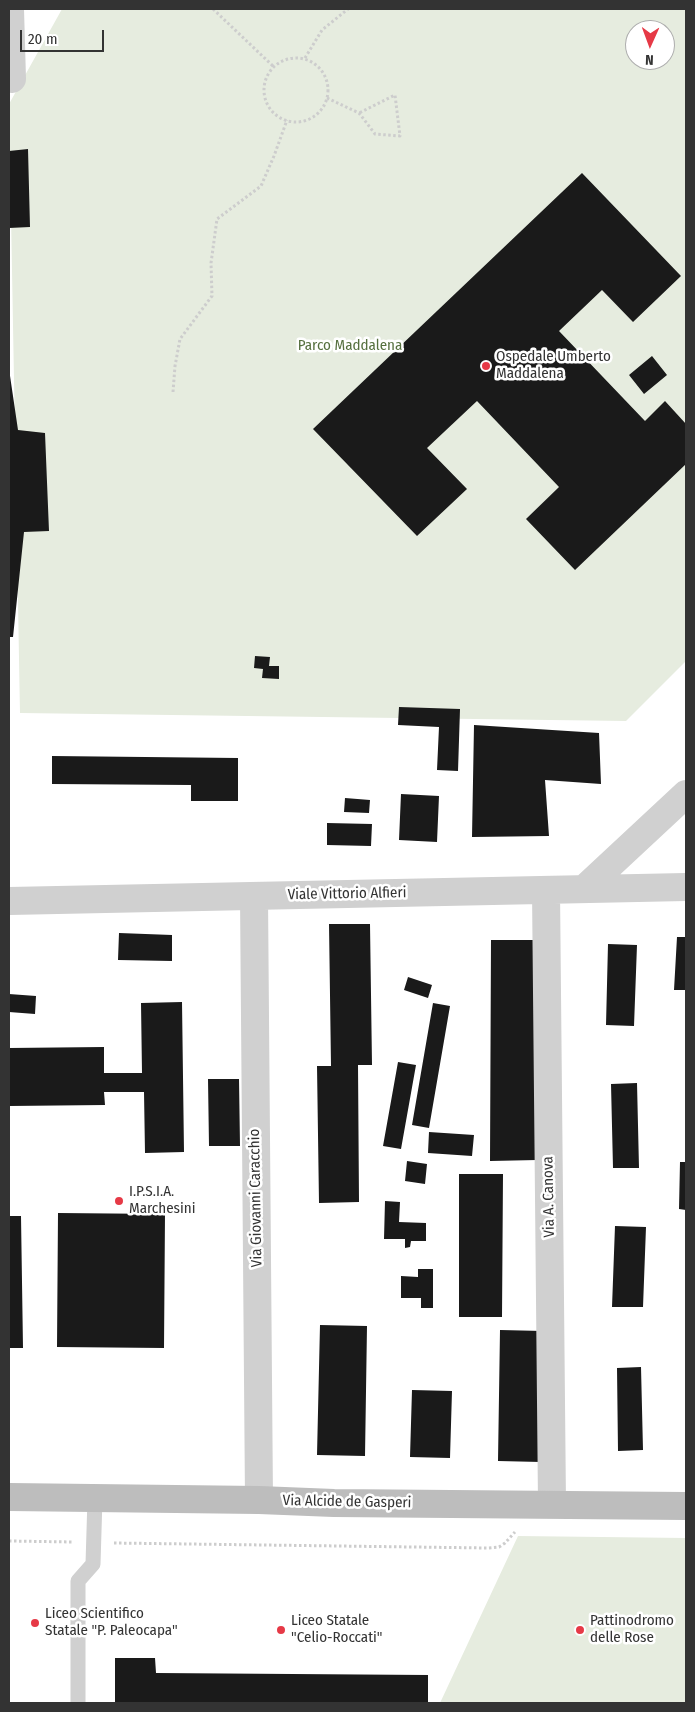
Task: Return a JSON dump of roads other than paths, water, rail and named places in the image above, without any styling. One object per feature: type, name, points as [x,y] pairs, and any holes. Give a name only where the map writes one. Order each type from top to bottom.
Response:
[{"type":"street","points":[[10,9],[12,79]]},
{"type":"street","points":[[584,889],[686,794]]},
{"type":"street","name":"Viale Vittorio Alfieri","points":[[9,901],[686,887]]},
{"type":"street","name":"Via A. Canova","points":[[546,890],[552,1504]]},
{"type":"street","name":"Via Giovanni Caracchio","points":[[254,896],[259,1500]]},
{"type":"street","name":"Via Alcide de Gasperi","points":[[9,1497],[259,1500],[334,1503],[686,1506]]},
{"type":"lane","points":[[78,1703],[78,1581],[93,1564],[95,1498]]},
{"type":"place","name":"Ospedale Umberto Maddalena","points":[[486,366]]},
{"type":"place","name":"I.P.S.I.A. Marchesini","points":[[119,1201]]},
{"type":"place","name":"Liceo Scientifico Statale \"P. Paleocapa\"","points":[[35,1623]]},
{"type":"place","name":"Liceo Statale \"Celio-Roccati\"","points":[[281,1630]]},
{"type":"place","name":"Pattinodromo delle Rose","points":[[580,1630]]},
{"type":"park label","name":"Parco Maddalena","points":[[350,346]]}]
